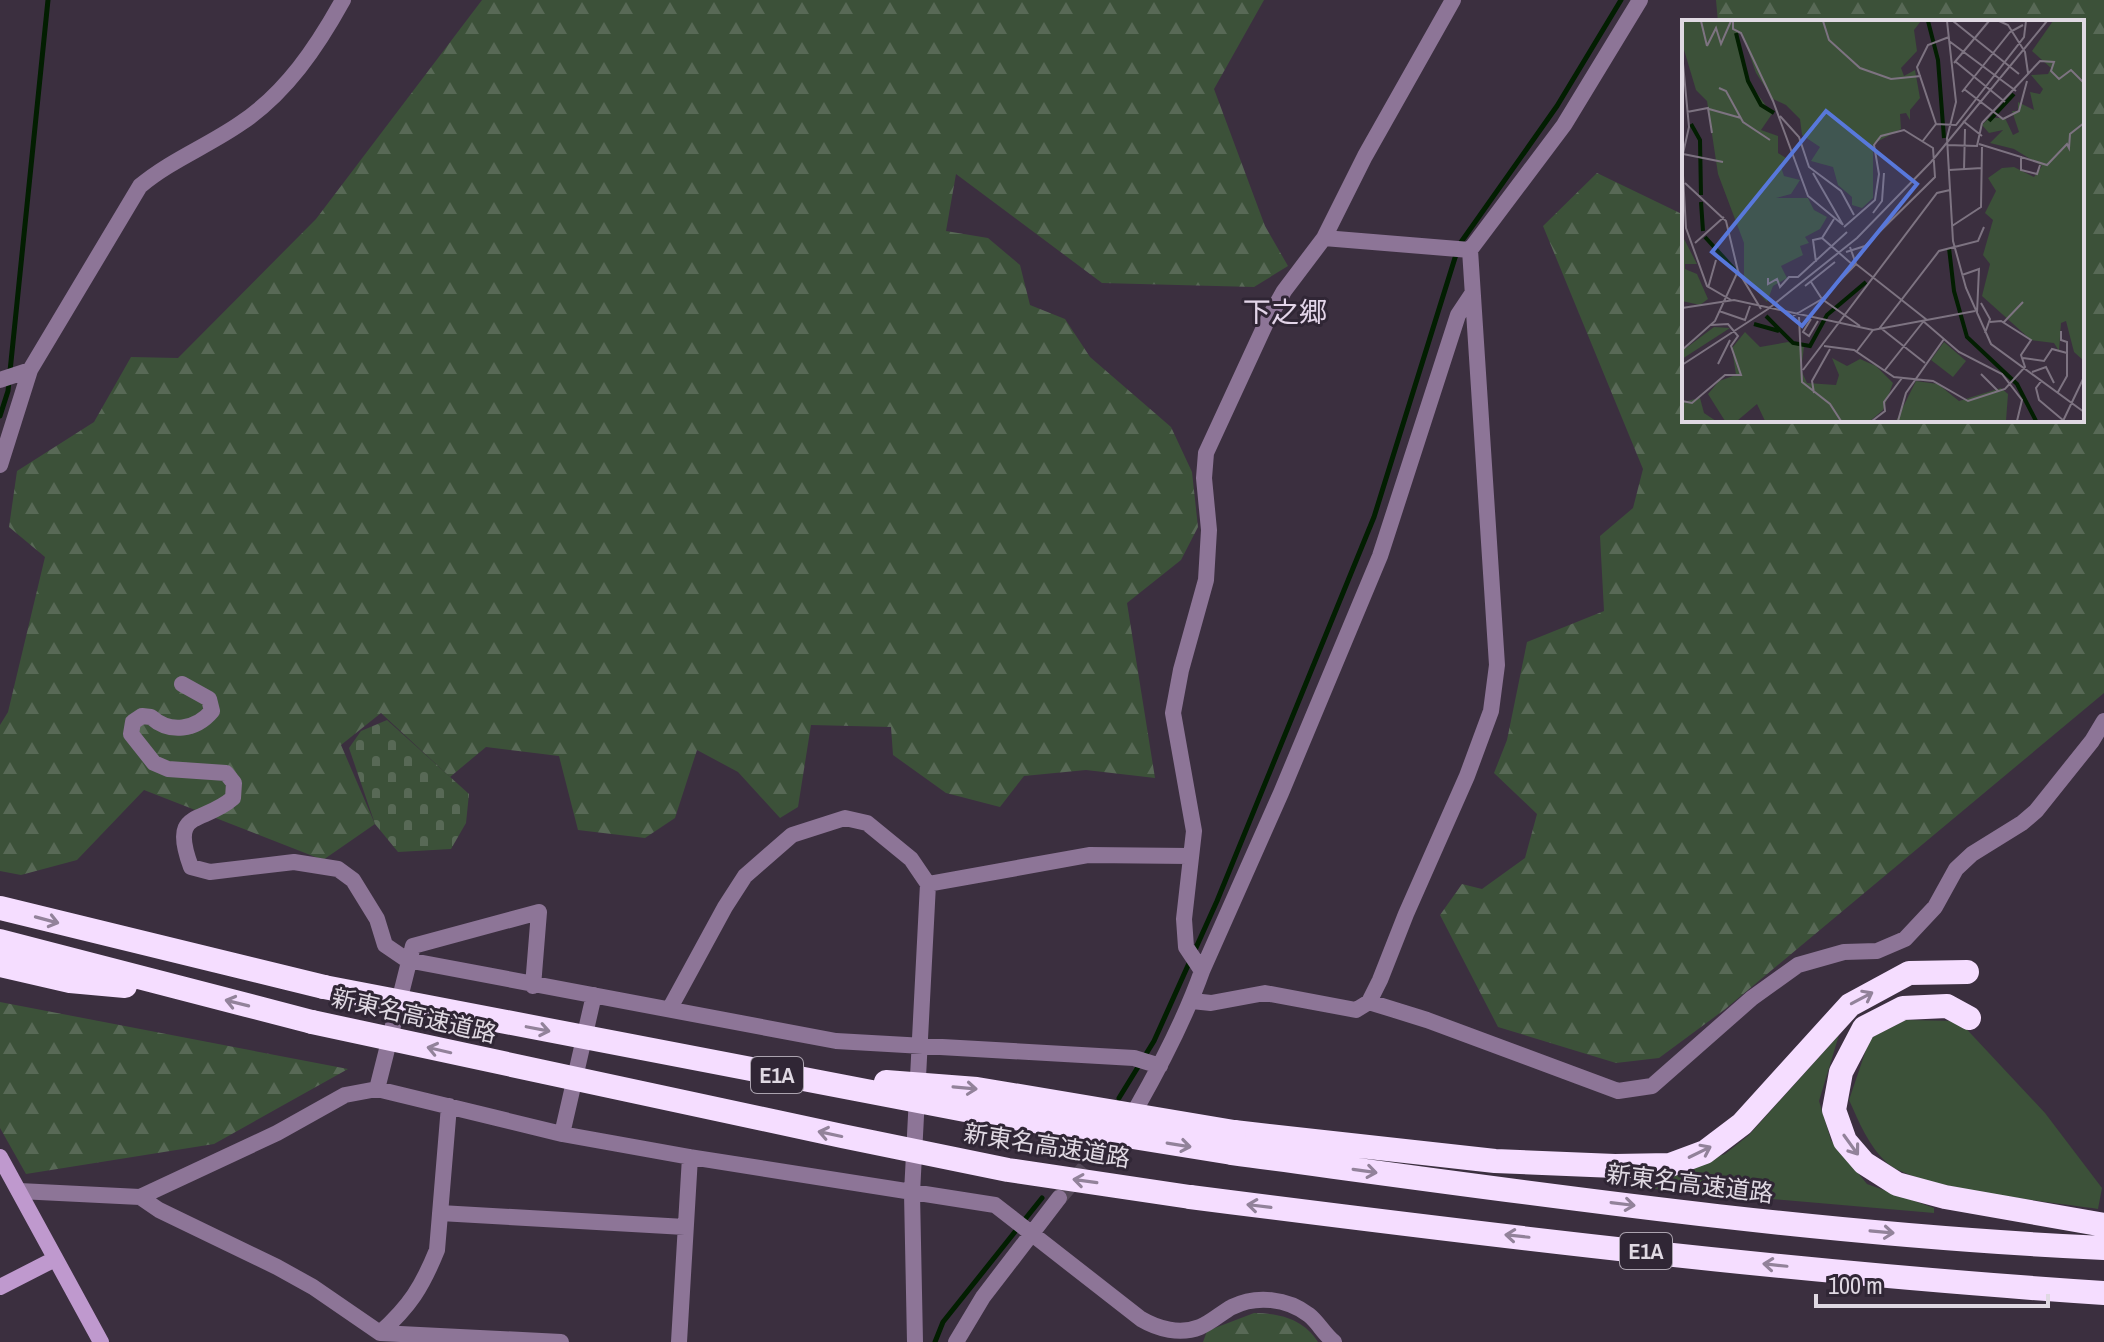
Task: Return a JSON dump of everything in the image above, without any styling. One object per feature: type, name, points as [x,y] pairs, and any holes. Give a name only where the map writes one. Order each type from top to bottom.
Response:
[{"type":"highway","name":"新東名高速道路","points":[[0,908],[324,987],[965,1110],[1233,1143],[1733,1218],[2022,1244],[2104,1248]]},
{"type":"highway","name":"新東名高速道路","points":[[0,941],[74,971],[191,991],[312,1022],[978,1164],[1352,1218],[1769,1265],[2104,1293]]},
{"type":"highway","points":[[0,965],[74,971]]},
{"type":"highway","points":[[1233,1143],[1495,1161],[1670,1165],[1705,1152],[1742,1124],[1850,1005],[1909,973],[1967,972]]},
{"type":"highway","points":[[1969,1018],[1947,1006],[1903,1008],[1864,1028],[1841,1072],[1834,1110],[1845,1141],[1864,1163],[1897,1184],[1945,1197],[2104,1225]]},
{"type":"street","points":[[0,465],[26,373],[140,186],[160,169],[244,121],[287,83],[323,35],[343,0]]},
{"type":"street","points":[[1202,971],[1186,947],[1184,919],[1194,831],[1173,713],[1181,670],[1206,580],[1209,530],[1204,478],[1206,453],[1278,302],[1324,238],[1365,156],[1453,0]]},
{"type":"street","points":[[1192,1001],[1211,1003],[1265,993],[1356,1010],[1369,1002],[1467,776],[1491,711],[1497,665],[1496,615],[1470,250],[1564,125],[1640,0]]},
{"type":"street","points":[[1324,238],[1470,250]]},
{"type":"street","points":[[1137,1107],[1192,1001],[1202,971],[1281,793],[1380,556],[1458,315],[1472,294]]},
{"type":"street","points":[[0,380],[26,373]]},
{"type":"street","points":[[182,684],[209,699],[212,711],[203,721],[171,729],[151,717],[142,716],[133,722],[131,734],[154,763],[168,769],[226,773],[234,783],[233,798],[194,816],[185,829],[183,846],[191,867],[210,872],[294,862],[338,869],[353,880],[377,919],[385,945],[407,960],[836,1041],[1134,1058],[1160,1066]]},
{"type":"street","points":[[1369,1002],[1427,1020],[1618,1091],[1652,1086],[1752,998],[1798,965],[1844,952],[1877,951],[1905,939],[1935,907],[1956,869],[1972,854],[2013,830],[2036,811],[2092,741],[2104,721]]},
{"type":"street","points":[[670,1008],[745,876],[792,835],[845,818],[867,823],[911,859],[928,884],[912,1193],[915,1342]]},
{"type":"street","points":[[928,884],[1089,855],[1189,856]]},
{"type":"street","points":[[377,1089],[407,960],[413,946],[539,912],[533,986]]},
{"type":"street","points":[[562,1134],[594,995]]},
{"type":"street","points":[[19,1191],[140,1197],[277,1133],[345,1095],[377,1089],[562,1134],[995,1205],[1153,1326],[1175,1331],[1199,1327],[1247,1301],[1267,1299],[1287,1303],[1310,1315],[1334,1342]]},
{"type":"street","points":[[381,1337],[405,1310],[428,1272],[437,1250],[449,1106]]},
{"type":"street","points":[[0,1157],[101,1342]]},
{"type":"street","points":[[679,1342],[690,1157]]},
{"type":"street","points":[[140,1197],[159,1210],[301,1280],[381,1337],[561,1342]]},
{"type":"street","points":[[956,1342],[983,1297],[1059,1198]]},
{"type":"street","points":[[440,1213],[685,1227]]},
{"type":"street","points":[[0,1287],[55,1259]]},
{"type":"green space","points":[[482,0],[1264,0],[1214,89],[1265,226],[1288,266],[1254,287],[1102,283],[956,174],[946,231],[988,238],[1020,265],[1030,305],[1065,319],[1090,357],[1171,427],[1192,472],[1198,527],[1181,560],[1127,603],[1155,778],[1086,770],[1024,776],[1000,807],[946,793],[893,755],[891,727],[811,725],[798,807],[780,818],[738,772],[697,750],[675,818],[645,838],[578,830],[559,756],[486,747],[450,777],[381,713],[341,745],[375,824],[323,860],[144,790],[77,860],[21,875],[0,871],[0,725],[8,712],[45,557],[9,527],[17,471],[94,422],[131,357],[178,358],[316,219]]},
{"type":"green space","points":[[1716,0],[2104,0],[2104,693],[1724,1010],[1659,1058],[1616,1063],[1498,1027],[1440,915],[1462,884],[1482,889],[1525,858],[1537,814],[1494,773],[1507,740],[1527,642],[1604,611],[1600,536],[1633,508],[1643,469],[1543,226],[1597,173],[1682,214],[1682,422],[2084,422],[2084,20],[1718,20]]},
{"type":"green space","points":[[387,720],[469,794],[466,823],[451,849],[398,852],[375,824],[349,748],[361,731]]},
{"type":"green space","points":[[0,1002],[348,1069],[214,1144],[26,1174],[0,1128]]},
{"type":"green space","points":[[1906,1020],[1959,1021],[2045,1113],[2102,1188],[2098,1209],[1955,1187],[1903,1172],[1887,1163],[1870,1142],[1849,1100],[1870,1038]]},
{"type":"green space","points":[[1839,1035],[1819,1101],[1831,1140],[1867,1184],[1934,1208],[1934,1213],[1655,1189],[1656,1179],[1725,1154],[1749,1135]]},
{"type":"green space","points":[[1254,1313],[1290,1319],[1306,1328],[1318,1342],[1203,1342],[1207,1331]]},
{"type":"waterway","points":[[0,416],[8,391],[48,0]]},
{"type":"waterway","points":[[1119,1098],[1154,1041],[1217,901],[1374,517],[1459,245],[1557,106],[1621,0]]},
{"type":"waterway","points":[[935,1342],[943,1322],[1042,1198]]},
{"type":"tunnel","points":[[1059,1198],[1118,1129]]},
{"type":"district","name":"下之郷","points":[[1285,312]]}]
